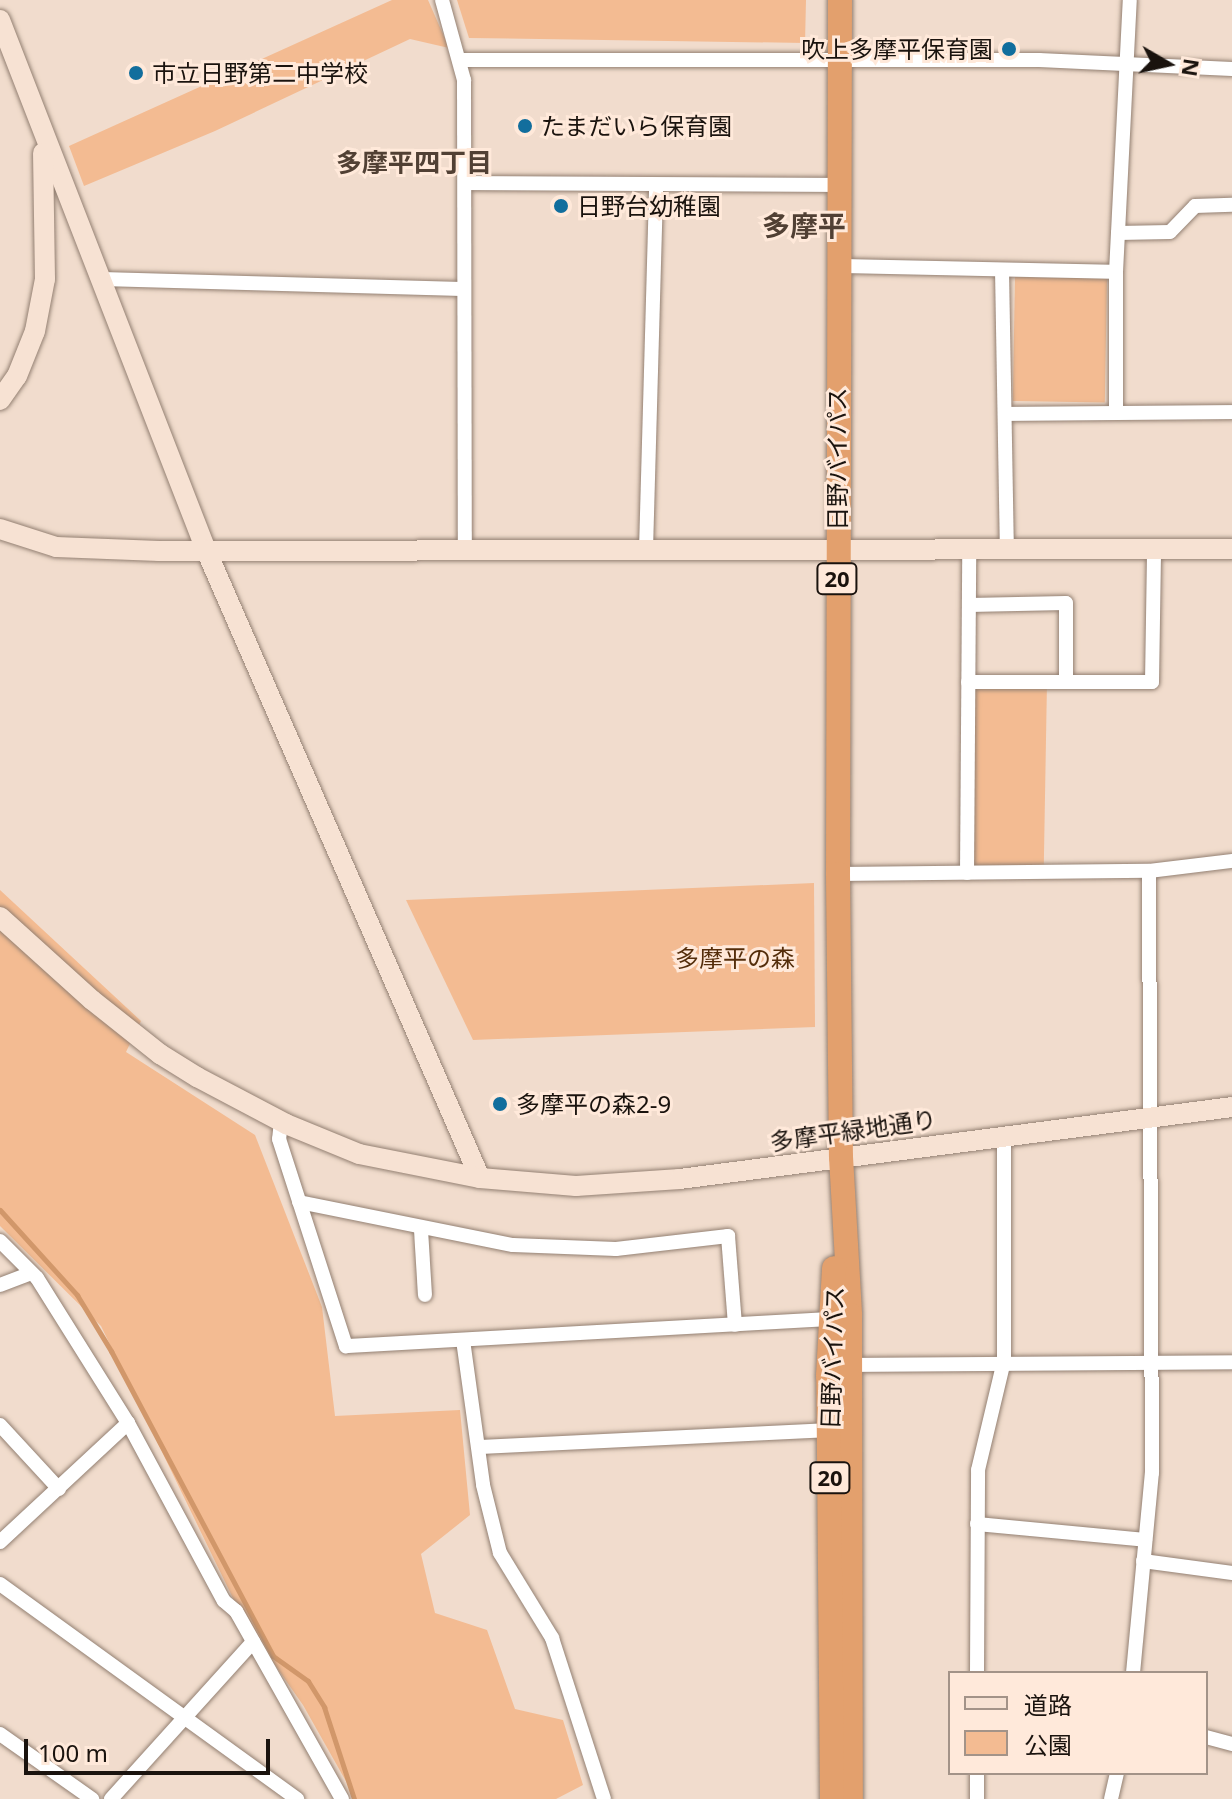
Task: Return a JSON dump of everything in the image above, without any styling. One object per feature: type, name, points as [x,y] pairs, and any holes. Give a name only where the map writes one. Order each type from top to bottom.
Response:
[{"type":"highway","name":"日野バイパス","points":[[840,0],[838,874],[841,1157],[850,1365],[851,1799]]},
{"type":"highway","name":"日野バイパス","points":[[832,1799],[829,1430],[831,1319],[841,1157]]},
{"type":"street","points":[[442,0],[462,60],[465,548]]},
{"type":"street","points":[[1116,413],[1116,272],[1130,0]]},
{"type":"street","points":[[0,20],[206,550],[480,1178]]},
{"type":"street","points":[[462,60],[1127,62],[1232,69]]},
{"type":"street","points":[[0,400],[17,376],[35,331],[47,227],[42,133]]},
{"type":"street","points":[[465,183],[839,185]]},
{"type":"street","points":[[646,550],[656,185]]},
{"type":"street","points":[[1118,233],[1170,232],[1195,206],[1232,205]]},
{"type":"street","points":[[47,227],[78,223]]},
{"type":"street","points":[[838,266],[1116,272]]},
{"type":"street","points":[[1002,270],[1007,548]]},
{"type":"street","points":[[100,279],[464,289]]},
{"type":"street","points":[[1005,414],[1232,412]]},
{"type":"street","points":[[0,529],[56,547],[206,550],[1232,549]]},
{"type":"street","points":[[967,873],[969,547]]},
{"type":"street","points":[[968,682],[1152,682],[1154,549]]},
{"type":"street","points":[[969,605],[1066,603],[1066,682]]},
{"type":"street","points":[[838,874],[1149,871],[1232,861]]},
{"type":"street","points":[[1133,1671],[1152,1473],[1149,871]]},
{"type":"street","name":"多摩平緑地通り","points":[[0,917],[160,1054],[281,1121],[359,1154],[480,1178],[613,1185],[1232,1107]]},
{"type":"street","points":[[281,1121],[279,1139],[346,1346],[831,1319]]},
{"type":"street","points":[[977,1671],[978,1470],[1004,1361],[1004,1136]]},
{"type":"street","points":[[299,1202],[421,1230],[513,1245],[568,1248],[661,1246],[728,1236],[735,1325]]},
{"type":"street","points":[[421,1230],[425,1295]]},
{"type":"street","points":[[0,1241],[31,1273],[128,1423],[224,1601],[253,1642],[342,1799]]},
{"type":"street","points":[[0,1285],[31,1273]]},
{"type":"street","points":[[463,1340],[482,1447],[483,1485],[500,1553],[552,1638],[604,1799]]},
{"type":"street","points":[[850,1365],[1004,1361],[1232,1362]]},
{"type":"street","points":[[0,1542],[128,1423]]},
{"type":"street","points":[[0,1425],[59,1489]]},
{"type":"street","points":[[482,1447],[829,1430]]},
{"type":"street","points":[[977,1524],[1145,1540]]},
{"type":"street","points":[[1143,1561],[1232,1573]]},
{"type":"street","points":[[0,1584],[297,1799]]},
{"type":"street","points":[[111,1799],[253,1642]]},
{"type":"street","points":[[0,1734],[92,1799]]},
{"type":"street","points":[[1208,1738],[1232,1744]]},
{"type":"street","points":[[977,1775],[977,1799]]},
{"type":"street","points":[[1111,1799],[1117,1775]]},
{"type":"green space","points":[[392,0],[428,0],[449,48],[410,39],[215,131],[84,186],[69,146]]},
{"type":"green space","points":[[457,0],[806,0],[805,43],[469,38]]},
{"type":"green space","points":[[1015,277],[1107,279],[1105,403],[1013,401]]},
{"type":"green space","points":[[968,681],[1047,682],[1044,872],[965,871]]},
{"type":"green space","name":"多摩平の森","points":[[814,883],[815,1027],[473,1040],[406,900]]},
{"type":"green space","points":[[0,890],[141,1021],[126,1052],[255,1135],[322,1307],[335,1416],[460,1410],[470,1515],[421,1554],[435,1613],[487,1630],[515,1709],[563,1720],[583,1785],[556,1799],[356,1799],[303,1705],[244,1621],[101,1326],[0,1226]]},
{"type":"waterway","points":[[0,1210],[77,1295],[111,1351],[273,1656],[308,1681],[324,1707],[354,1799]]},
{"type":"place","name":"吹上多摩平保育園","points":[[1009,49]]},
{"type":"place","name":"市立日野第二中学校","points":[[136,73]]},
{"type":"place","name":"たまだいら保育園","points":[[525,126]]},
{"type":"place","name":"日野台幼稚園","points":[[561,206]]},
{"type":"place","name":"多摩平の森2-9","points":[[500,1104]]},
{"type":"district","name":"多摩平四丁目","points":[[414,163]]},
{"type":"district","name":"多摩平","points":[[804,225]]}]
